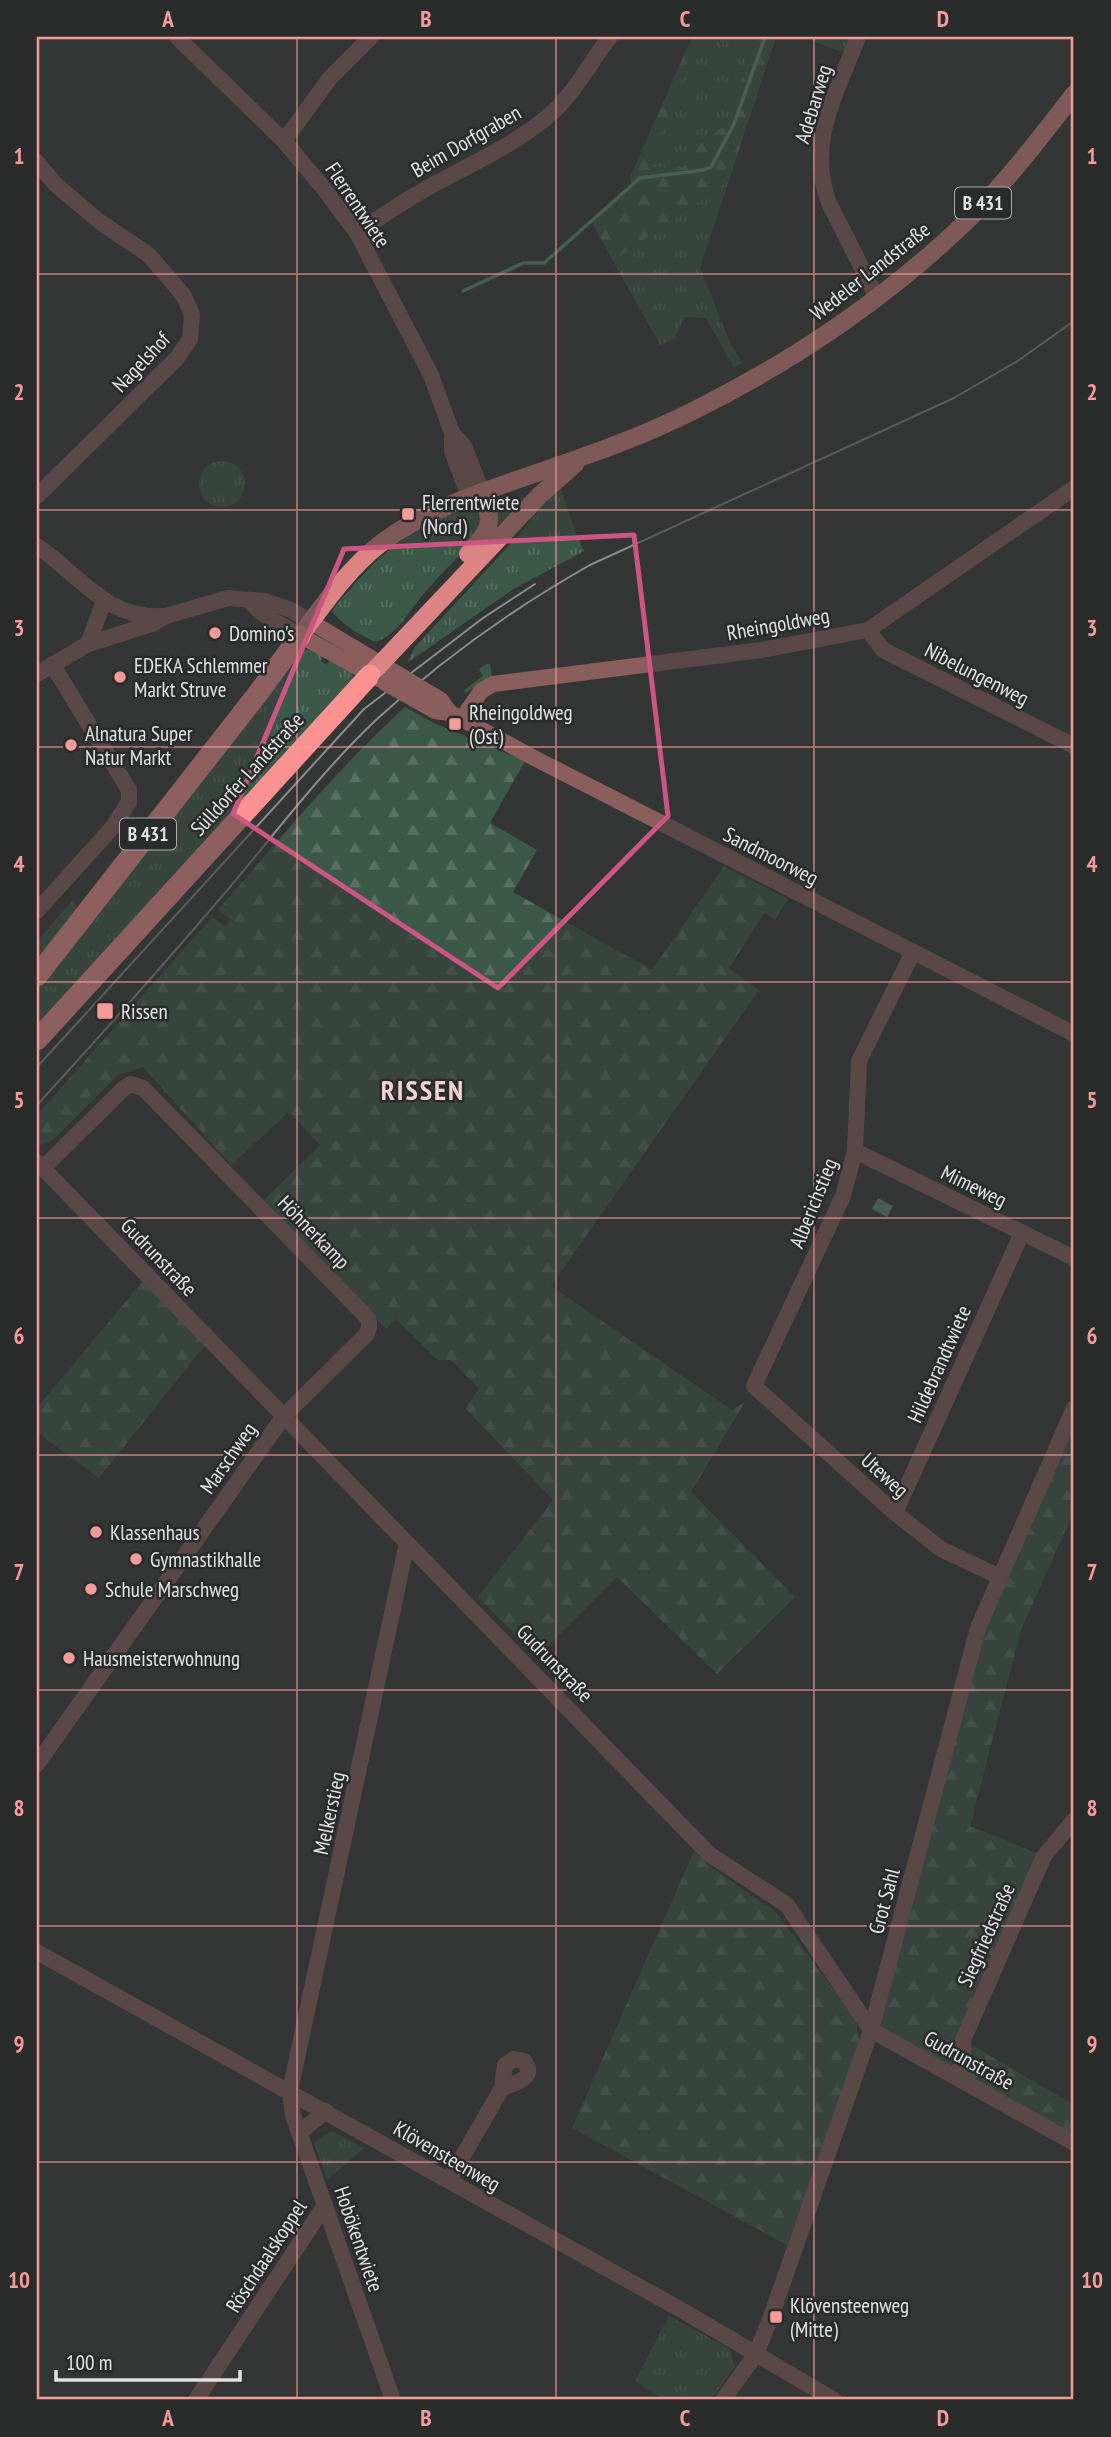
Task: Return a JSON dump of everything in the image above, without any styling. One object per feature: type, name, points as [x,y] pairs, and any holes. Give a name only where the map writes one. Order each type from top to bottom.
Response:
[{"type":"highway","name":"Sülldorfer Landstraße","points":[[37,976],[306,628]]},
{"type":"highway","name":"Sülldorfer Landstraße","points":[[37,1041],[383,674]]},
{"type":"main road","name":"Wedeler Landstraße","points":[[583,457],[690,413],[787,360],[877,298],[954,233],[1007,176],[1074,94]]},
{"type":"main road","name":"B 431","points":[[306,628],[346,576],[377,546],[423,516],[475,494],[583,457]]},
{"type":"main road","name":"B 431","points":[[383,674],[403,640],[540,495],[583,457]]},
{"type":"main road","points":[[403,640],[426,600],[486,533],[490,517],[475,494]]},
{"type":"street","name":"Flerrentwiete","points":[[177,37],[284,141],[357,233],[431,376],[452,433],[452,451],[475,494]]},
{"type":"street","points":[[284,141],[330,78],[371,37]]},
{"type":"street","name":"Beim Dorfgraben","points":[[357,233],[399,205],[504,148],[533,128],[554,111],[575,86],[609,37]]},
{"type":"street","name":"Adebarweg","points":[[858,37],[827,118],[821,139],[819,166],[829,203],[877,298]]},
{"type":"street","name":"Nagelshof","points":[[37,162],[55,184],[100,222],[149,255],[184,296],[192,315],[190,339],[177,358],[37,496]]},
{"type":"street","name":"Rheingoldweg","points":[[456,716],[481,691],[493,684],[762,650],[868,630],[1071,495]]},
{"type":"street","points":[[37,546],[55,558],[104,601],[128,612],[166,615]]},
{"type":"street","points":[[37,674],[88,644],[152,624],[166,615],[228,598],[250,601],[265,615],[306,628],[383,674]]},
{"type":"street","points":[[88,644],[104,601]]},
{"type":"street","name":"Nibelungenweg","points":[[868,630],[883,650],[1074,746]]},
{"type":"street","points":[[37,911],[125,810],[130,796],[52,664]]},
{"type":"street","name":"Sandmoorweg","points":[[383,674],[419,694],[441,701],[456,716],[534,758],[1074,1034]]},
{"type":"street","name":"Alberichstieg","points":[[754,1386],[843,1196],[855,1151],[859,1061],[913,952]]},
{"type":"street","name":"Höhnerkamp","points":[[40,1164],[118,1093],[133,1084],[148,1091],[369,1319],[370,1328],[366,1335],[284,1416]]},
{"type":"street","name":"Mimeweg","points":[[855,1151],[1074,1258]]},
{"type":"street","name":"Gudrunstraße","points":[[40,1164],[709,1854],[787,1905],[871,2030],[1074,2143]]},
{"type":"street","name":"Hildebrandtwiete","points":[[895,1513],[1021,1233]]},
{"type":"street","name":"Uteweg","points":[[754,1386],[895,1513],[941,1549],[1000,1577]]},
{"type":"street","name":"Grot Sahl","points":[[723,2400],[757,2354],[871,2030],[978,1628],[1074,1408]]},
{"type":"street","name":"Marschweg","points":[[37,1764],[284,1416]]},
{"type":"street","name":"Melkerstieg","points":[[290,2091],[407,1543]]},
{"type":"street","name":"Siegfriedstraße","points":[[957,2077],[964,2062],[963,2040],[1044,1856],[1074,1820]]},
{"type":"street","name":"Klövensteenweg","points":[[37,1952],[449,2180],[834,2400]]},
{"type":"street","points":[[449,2180],[502,2088]]},
{"type":"street","name":"Hobökentwiete","points":[[290,2091],[293,2115],[393,2400]]},
{"type":"street","points":[[300,2132],[326,2111]]},
{"type":"street","name":"Röschdaalskoppel","points":[[196,2400],[325,2205]]},
{"type":"highlighted area","points":[[634,535],[668,816],[498,988],[233,814],[344,549]]},
{"type":"green space","points":[[692,37],[697,37],[648,167],[683,167],[702,140],[728,124],[754,37],[776,37],[729,180],[613,261],[591,221],[631,184],[630,177]]},
{"type":"green space","points":[[697,37],[754,37],[728,124],[702,140],[683,167],[647,167]]},
{"type":"green space","points":[[803,37],[850,37],[844,53]]},
{"type":"green space","points":[[729,180],[700,268],[729,340],[742,363],[734,368],[706,318],[684,317],[675,338],[660,345],[613,261]]},
{"type":"green space","points":[[222,461],[238,468],[245,484],[238,500],[222,507],[206,500],[199,484],[206,468]]},
{"type":"green space","points":[[559,483],[584,551],[512,590],[407,663],[414,648],[518,536]]},
{"type":"green space","points":[[505,496],[507,504],[523,497],[526,499],[494,529],[490,501]]},
{"type":"green space","points":[[471,505],[481,510],[484,531],[437,579],[391,634],[376,642],[352,630],[332,612],[338,602],[391,548],[421,528]]},
{"type":"green space","points":[[302,650],[323,656],[321,661],[327,665],[330,660],[351,670],[352,682],[37,1030],[37,987]]},
{"type":"green space","points":[[490,664],[492,677],[465,693],[464,690],[483,676],[479,669]]},
{"type":"green space","points":[[405,707],[436,724],[525,761],[490,823],[537,850],[513,892],[652,970],[724,866],[788,899],[775,919],[764,913],[729,968],[759,990],[551,1286],[732,1410],[745,1402],[691,1492],[795,1597],[717,1674],[617,1577],[537,1657],[478,1597],[553,1500],[465,1408],[479,1389],[451,1360],[437,1360],[396,1319],[386,1329],[264,1200],[320,1145],[289,1112],[231,1165],[143,1067],[118,1075],[53,1140],[37,1147],[37,1115],[212,917],[225,926],[230,919],[218,910],[332,780]]},
{"type":"green space","points":[[72,901],[79,908],[37,962],[37,941]]},
{"type":"green space","points":[[148,1275],[210,1339],[99,1478],[37,1432],[37,1408]]},
{"type":"green space","points":[[1074,1408],[1074,1511],[1021,1630],[970,1826],[1044,1856],[963,2040],[1074,2105],[1074,2143],[871,2030],[978,1628]]},
{"type":"green space","points":[[694,1851],[710,1866],[776,1912],[856,2020],[860,2050],[787,2245],[572,2128]]},
{"type":"green space","points":[[332,2131],[364,2148],[327,2180],[314,2143]]},
{"type":"green space","points":[[669,2316],[729,2348],[735,2367],[711,2400],[664,2400],[635,2381]]},
{"type":"shaded area","points":[[878,1198],[893,1206],[887,1217],[872,1209]]},
{"type":"waterway","points":[[463,291],[523,263],[544,263],[640,178],[711,167],[734,124],[765,37]]},
{"type":"tram line","points":[[37,1105],[230,887],[337,759],[376,720],[452,656],[506,617],[590,565],[954,398],[1019,360],[1074,321]]},
{"type":"tram line","points":[[37,1067],[364,709],[483,618],[535,584]]},
{"type":"place","name":"Flerrentwiete (Nord)","points":[[408,514]]},
{"type":"place","name":"Domino's","points":[[215,633]]},
{"type":"place","name":"EDEKA Schlemmer Markt Struve","points":[[120,677]]},
{"type":"place","name":"Rheingoldweg (Ost)","points":[[455,724]]},
{"type":"place","name":"Alnatura Super Natur Markt","points":[[71,745]]},
{"type":"place","name":"Rissen","points":[[105,1011]]},
{"type":"place","name":"Klassenhaus","points":[[96,1532]]},
{"type":"place","name":"Gymnastikhalle","points":[[136,1559]]},
{"type":"place","name":"Schule Marschweg","points":[[91,1589]]},
{"type":"place","name":"Hausmeisterwohnung","points":[[69,1658]]},
{"type":"place","name":"Klövensteenweg (Mitte)","points":[[776,2317]]},
{"type":"district","name":"RISSEN","points":[[423,1089]]}]
